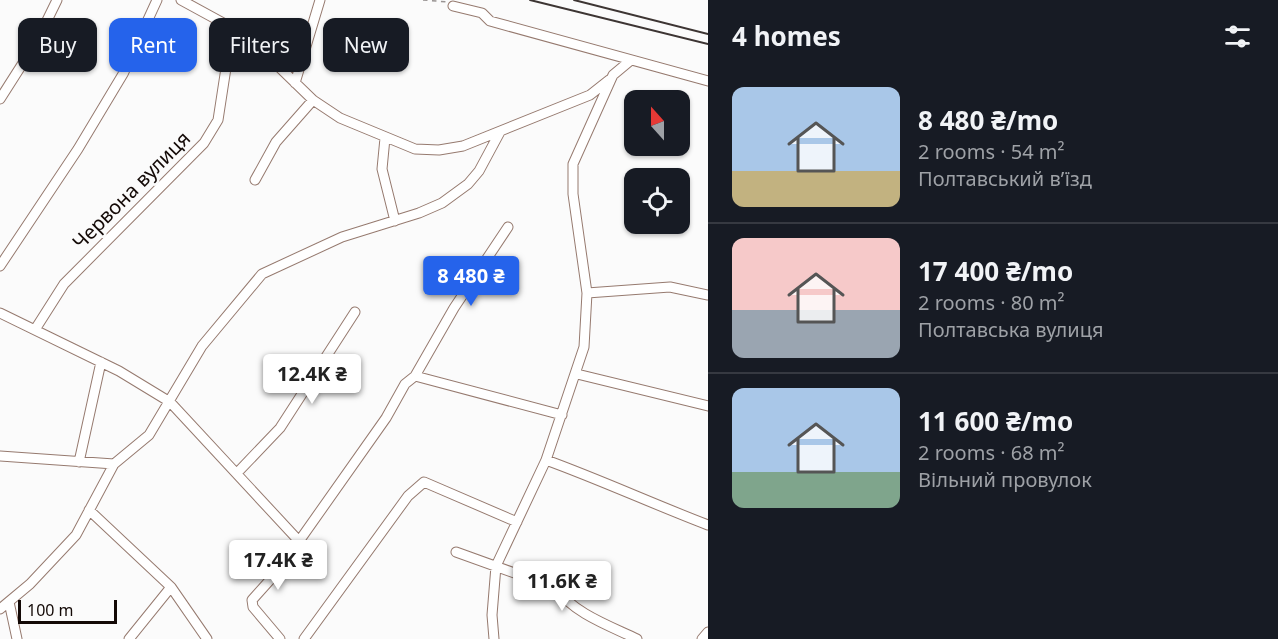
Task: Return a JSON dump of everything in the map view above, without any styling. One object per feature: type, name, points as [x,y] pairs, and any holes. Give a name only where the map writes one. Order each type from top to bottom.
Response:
[{"type":"street","points":[[0,99],[37,40],[57,0]]},
{"type":"street","points":[[0,266],[123,74],[158,0]]},
{"type":"street","points":[[181,0],[214,18]]},
{"type":"street","points":[[295,83],[320,0]]},
{"type":"street","points":[[453,6],[482,13],[490,21],[708,81]]},
{"type":"street","points":[[284,72],[313,100],[340,118],[415,149],[439,150],[463,146],[590,95],[631,60]]},
{"type":"street","name":"Червона вулиця","points":[[36,328],[64,284],[204,143],[218,120],[225,72]]},
{"type":"street","points":[[494,639],[492,615],[496,566],[546,460],[577,374],[584,347],[587,293],[573,194],[573,164],[611,79]]},
{"type":"street","points":[[255,180],[276,142],[313,100]]},
{"type":"street","points":[[0,609],[30,584],[76,535],[114,464],[149,435],[208,338],[262,274],[342,237],[395,221],[442,203],[468,184],[479,171],[500,132]]},
{"type":"street","points":[[385,138],[382,170],[395,221]]},
{"type":"street","points":[[280,639],[253,607],[252,600],[278,570],[386,418],[405,384],[415,376],[454,308],[508,227]]},
{"type":"street","points":[[587,293],[670,287],[708,295]]},
{"type":"street","points":[[237,473],[280,428],[355,312]]},
{"type":"street","points":[[0,313],[36,328],[101,362],[170,402],[298,540]]},
{"type":"street","points":[[79,462],[101,362]]},
{"type":"street","points":[[577,374],[708,406]]},
{"type":"street","points":[[415,376],[562,415]]},
{"type":"street","points":[[0,456],[114,464]]},
{"type":"street","points":[[546,460],[602,480],[646,502],[708,525]]},
{"type":"street","points":[[304,639],[408,496],[424,482],[517,522]]},
{"type":"street","points":[[89,510],[171,587],[207,639]]},
{"type":"street","points":[[456,552],[556,588],[561,596],[591,616],[637,639]]},
{"type":"street","points":[[129,639],[171,587]]},
{"type":"street","points":[[9,602],[17,639]]},
{"type":"street","points":[[702,639],[708,632]]},
{"type":"path","points":[[423,0],[449,3],[453,6]]},
{"type":"railway","points":[[530,0],[708,44]]},
{"type":"railway","points":[[574,0],[708,34]]}]
